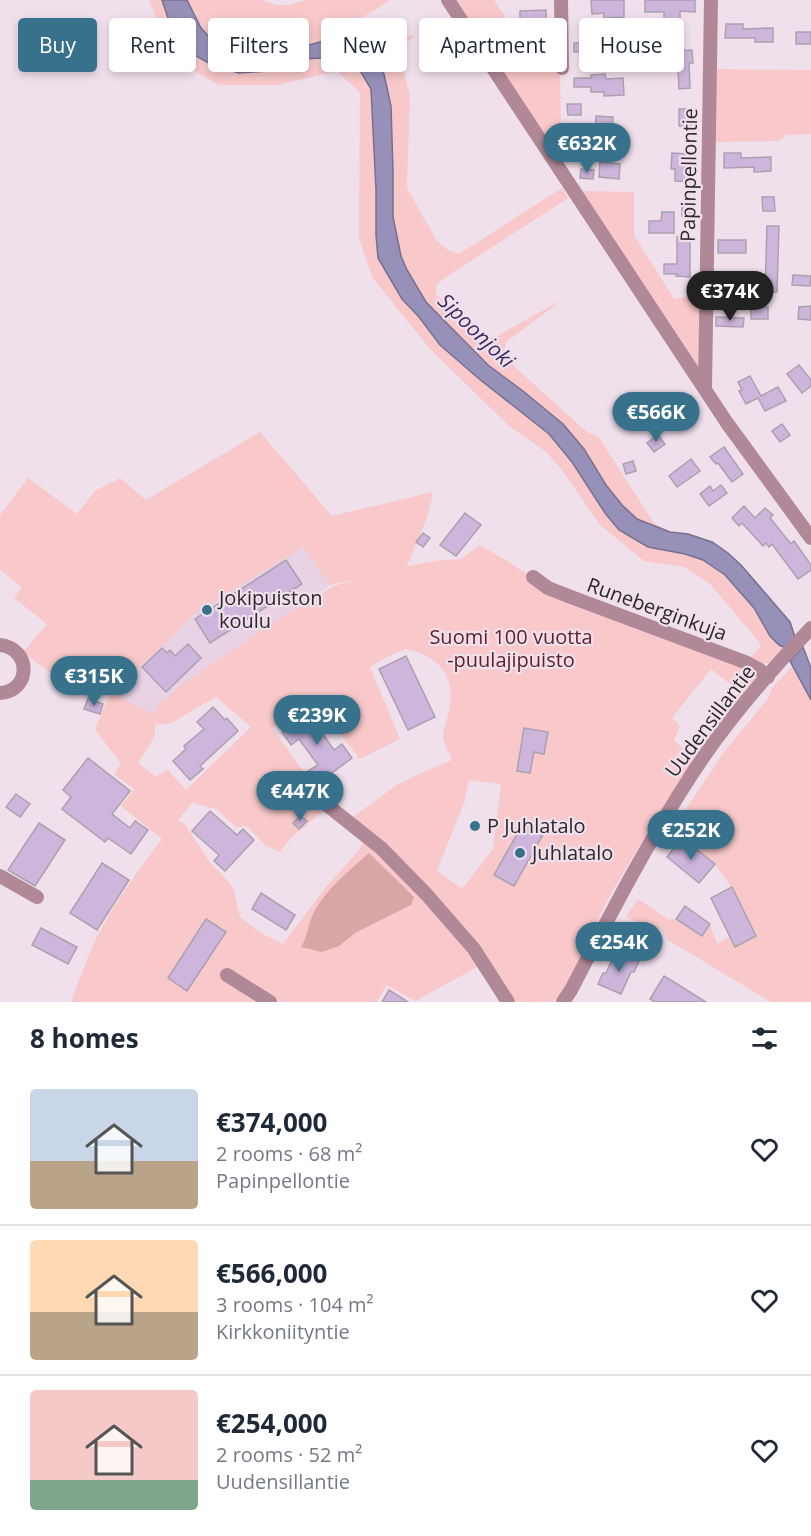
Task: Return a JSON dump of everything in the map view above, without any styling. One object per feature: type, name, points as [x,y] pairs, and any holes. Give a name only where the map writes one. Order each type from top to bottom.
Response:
[{"type":"street","points":[[448,0],[727,423],[811,538]]},
{"type":"street","points":[[561,0],[561,18]]},
{"type":"street","name":"Papinpellontie","points":[[705,388],[711,0]]},
{"type":"street","name":"Runeberginkuja","points":[[533,577],[548,588],[745,662],[768,676]]},
{"type":"street","name":"Uudensillantie","points":[[563,1002],[629,880],[692,774],[719,736],[808,631]]},
{"type":"street","points":[[0,645],[9,647],[20,655],[24,670],[18,685],[12,690],[0,693]]},
{"type":"street","points":[[317,797],[381,848],[427,895],[474,949],[508,1002]]},
{"type":"street","points":[[0,876],[37,897]]},
{"type":"street","points":[[227,975],[270,1002]]},
{"type":"shaded area","points":[[162,0],[187,0],[196,18],[168,18]]},
{"type":"shaded area","points":[[196,18],[208,36],[208,63],[196,56]]},
{"type":"shaded area","points":[[321,42],[321,58],[309,59],[309,45]]},
{"type":"shaded area","points":[[361,72],[383,72],[391,106],[393,217],[401,256],[426,302],[488,365],[563,424],[584,449],[606,485],[637,519],[670,532],[688,534],[712,542],[741,565],[790,622],[795,637],[786,648],[770,636],[754,608],[725,575],[703,560],[648,547],[619,530],[605,513],[572,462],[549,434],[440,345],[402,299],[378,258],[371,89]]},
{"type":"shaded area","name":"Jokipuiston koulu","points":[[297,538],[330,585],[187,681],[174,692],[155,716],[111,691],[94,690],[74,693],[70,687],[102,635]]},
{"type":"shaded area","points":[[803,647],[811,668],[811,700],[790,661]]},
{"type":"shaded area","points":[[369,853],[414,897],[411,905],[355,933],[339,946],[322,952],[301,947],[319,903],[339,880]]},
{"type":"green space","points":[[149,0],[162,0],[168,18],[156,18]]},
{"type":"green space","points":[[187,0],[262,0],[276,5],[290,5],[306,0],[390,0],[362,18],[321,18],[321,42],[309,45],[309,18],[208,18],[208,36]]},
{"type":"green space","points":[[457,0],[494,0],[506,18],[468,18]]},
{"type":"green space","points":[[416,35],[407,42],[407,37]]},
{"type":"green space","points":[[196,47],[208,60],[208,72],[309,72],[309,59],[321,58],[321,72],[333,72],[277,85],[219,85],[196,72]]},
{"type":"green space","points":[[710,69],[811,70],[811,134],[786,135],[779,141],[709,142]]},
{"type":"green space","points":[[338,72],[361,72],[371,89],[376,235],[402,299],[440,345],[549,434],[572,462],[605,513],[619,530],[648,547],[703,560],[726,575],[754,608],[770,636],[786,648],[777,657],[766,664],[749,659],[761,646],[710,584],[684,567],[644,561],[600,525],[562,470],[546,452],[509,426],[430,349],[372,277],[359,238],[360,93]]},
{"type":"green space","points":[[379,72],[404,72],[410,95],[407,188],[437,241],[448,250],[459,254],[562,188],[568,198],[448,276],[436,285],[436,294],[481,337],[495,337],[560,301],[507,341],[503,353],[517,369],[587,432],[598,436],[654,523],[670,532],[637,519],[622,505],[523,391],[488,365],[426,302],[401,256],[393,217],[391,106]]},
{"type":"green space","points":[[503,72],[560,72],[561,143],[550,147]]},
{"type":"green space","points":[[580,191],[634,192],[634,235],[674,299],[701,294],[702,369],[698,372]]},
{"type":"green space","name":"Suomi 100 vuotta -puulajipuisto","points":[[260,432],[332,516],[433,492],[428,515],[407,566],[461,559],[480,545],[533,577],[757,673],[756,681],[702,748],[697,745],[739,691],[711,669],[672,718],[680,726],[674,740],[695,760],[626,868],[599,917],[578,968],[554,1002],[515,1002],[483,964],[415,1001],[387,985],[377,1002],[71,1002],[104,924],[127,886],[162,839],[121,806],[134,789],[114,774],[121,764],[95,729],[111,692],[70,687],[23,652],[47,624],[14,598],[22,587],[0,570],[0,515],[28,478],[77,514],[95,491],[120,478],[146,500]],"holes":[[[303,547],[330,585],[359,579],[334,586],[283,616],[187,681],[156,706],[155,715],[111,692],[194,614]],[[405,649],[426,656],[441,667],[446,674],[450,693],[443,738],[452,760],[397,785],[347,821],[366,837],[359,850],[326,887],[283,944],[261,933],[240,917],[233,887],[209,861],[185,824],[178,820],[193,802],[216,809],[236,827],[247,826],[265,845],[280,852],[290,839],[324,810],[312,783],[272,728],[316,701],[360,759],[400,739],[370,667]],[[216,697],[251,727],[186,790],[167,769],[156,777],[138,763],[155,736],[155,725],[172,723]],[[524,728],[548,732],[544,754],[534,752],[530,773],[517,770]],[[469,780],[501,784],[493,849],[462,889],[437,871],[464,803]]]},
{"type":"green space","points":[[793,666],[811,700],[811,1002],[771,1002],[668,940],[661,930],[656,928],[651,931],[626,916],[638,899],[669,920],[674,919],[702,936],[710,924],[717,944],[730,937],[735,947],[756,936],[732,887],[715,864],[682,838],[677,823],[723,753],[767,700],[772,688]]},
{"type":"building","points":[[591,0],[624,0],[624,17],[604,18],[604,13],[592,14]]},
{"type":"building","points":[[645,0],[695,0],[695,12],[680,11],[680,18],[664,18],[664,12],[645,12]]},
{"type":"building","points":[[546,10],[546,18],[520,18],[520,11]]},
{"type":"building","points":[[726,24],[743,24],[743,29],[773,28],[773,42],[755,42],[755,38],[725,38]]},
{"type":"building","points":[[796,32],[811,32],[811,44],[796,44]]},
{"type":"building","points":[[574,43],[579,43],[579,52],[574,52]]},
{"type":"building","points":[[692,50],[693,63],[689,63],[690,88],[679,89],[678,72],[684,72],[684,51]]},
{"type":"building","points":[[605,74],[606,79],[623,78],[624,95],[604,96],[604,92],[591,92],[591,87],[574,87],[574,78],[591,78],[591,75]]},
{"type":"building","points":[[567,104],[581,104],[581,115],[568,115]]},
{"type":"building","points":[[679,109],[691,109],[691,126],[679,126]]},
{"type":"building","points":[[596,116],[613,117],[612,138],[595,138]]},
{"type":"building","points":[[672,153],[690,154],[689,170],[693,170],[693,182],[675,181],[675,169],[671,169]]},
{"type":"building","points":[[724,153],[741,153],[741,158],[771,157],[771,171],[754,172],[754,167],[724,168]]},
{"type":"building","points":[[600,162],[620,164],[619,179],[599,177]]},
{"type":"building","points":[[581,169],[594,170],[593,179],[580,178]]},
{"type":"building","points":[[762,197],[774,197],[775,211],[763,211]]},
{"type":"building","points":[[682,203],[695,203],[694,216],[682,216]]},
{"type":"building","points":[[662,212],[674,212],[674,233],[649,233],[649,221],[661,221]]},
{"type":"building","points":[[767,226],[779,226],[777,292],[765,292]]},
{"type":"building","points":[[677,237],[690,237],[690,277],[664,274],[664,264],[677,264]]},
{"type":"building","points":[[718,240],[746,240],[746,253],[718,253]]},
{"type":"building","points":[[717,274],[746,275],[746,287],[717,287]]},
{"type":"building","points":[[793,275],[811,276],[810,286],[792,285]]},
{"type":"building","points":[[811,306],[811,320],[798,319],[799,307]]},
{"type":"building","points":[[751,307],[768,307],[768,319],[751,319]]},
{"type":"building","points":[[716,317],[744,318],[743,327],[716,326]]},
{"type":"building","points":[[799,365],[811,380],[811,386],[802,393],[787,374]]},
{"type":"building","points":[[750,376],[761,396],[778,387],[786,401],[765,411],[758,398],[746,404],[739,391],[742,390],[738,382]]},
{"type":"building","points":[[782,424],[790,435],[780,442],[772,431]]},
{"type":"building","points":[[658,435],[665,444],[654,452],[647,443]]},
{"type":"building","points":[[724,447],[743,474],[732,482],[718,463],[716,464],[710,457]]},
{"type":"building","points":[[691,459],[700,471],[677,487],[669,476]]},
{"type":"building","points":[[633,461],[636,471],[626,474],[623,464]]},
{"type":"building","points":[[721,485],[727,493],[709,506],[700,494],[710,486],[713,491]]},
{"type":"building","points":[[744,506],[755,518],[765,508],[773,515],[770,518],[791,544],[794,541],[811,565],[811,570],[798,579],[772,544],[769,547],[766,543],[763,546],[742,523],[739,526],[732,518]]},
{"type":"building","points":[[465,513],[481,525],[456,556],[440,545]]},
{"type":"building","points":[[423,533],[430,538],[423,547],[416,542]]},
{"type":"building","points":[[286,560],[302,584],[210,643],[195,619]]},
{"type":"building","points":[[188,644],[201,658],[166,692],[142,667],[162,648],[167,653],[170,650],[175,656]]},
{"type":"building","points":[[406,656],[435,717],[408,730],[379,669]]},
{"type":"building","points":[[88,699],[103,704],[100,714],[84,709]]},
{"type":"building","points":[[213,707],[238,731],[200,766],[203,769],[190,780],[173,761],[186,749],[184,746],[204,729],[197,722]]},
{"type":"building","points":[[316,708],[325,721],[318,727],[334,750],[342,744],[352,758],[317,784],[308,771],[318,765],[299,739],[291,745],[282,732]]},
{"type":"building","points":[[524,728],[548,732],[544,754],[534,752],[530,773],[517,771]]},
{"type":"building","points":[[88,758],[130,791],[112,814],[130,828],[135,821],[148,830],[131,854],[108,838],[105,842],[62,809],[71,797],[63,790]]},
{"type":"building","points":[[16,794],[30,804],[20,817],[6,807]]},
{"type":"building","points":[[210,811],[237,835],[243,829],[254,840],[225,871],[214,861],[219,855],[192,831]]},
{"type":"building","points":[[301,816],[307,821],[299,829],[293,823]]},
{"type":"building","name":"Juhlatalo","points":[[525,820],[545,831],[514,886],[494,875]]},
{"type":"building","points":[[39,823],[65,840],[35,886],[8,870]]},
{"type":"building","points":[[682,838],[715,864],[699,883],[667,857]]},
{"type":"building","points":[[102,863],[129,880],[97,930],[70,913]]},
{"type":"building","points":[[732,887],[756,936],[735,947],[711,898]]},
{"type":"building","points":[[261,893],[295,915],[286,930],[252,909]]},
{"type":"building","points":[[685,906],[710,924],[702,936],[676,919]]},
{"type":"building","points":[[206,919],[226,932],[187,991],[168,978]]},
{"type":"building","points":[[41,928],[77,947],[68,964],[32,945]]},
{"type":"building","points":[[625,954],[639,961],[621,994],[598,984],[611,962]]},
{"type":"building","points":[[664,976],[706,1002],[655,1002],[650,999]]},
{"type":"building","points":[[389,990],[408,1002],[382,1002]]},
{"type":"place","name":"Jokipuiston koulu","points":[[207,610]]},
{"type":"place","name":"P Juhlatalo","points":[[475,826]]},
{"type":"place","name":"Juhlatalo","points":[[520,853]]},
{"type":"water label","name":"Sipoonjoki","points":[[476,331]]}]
